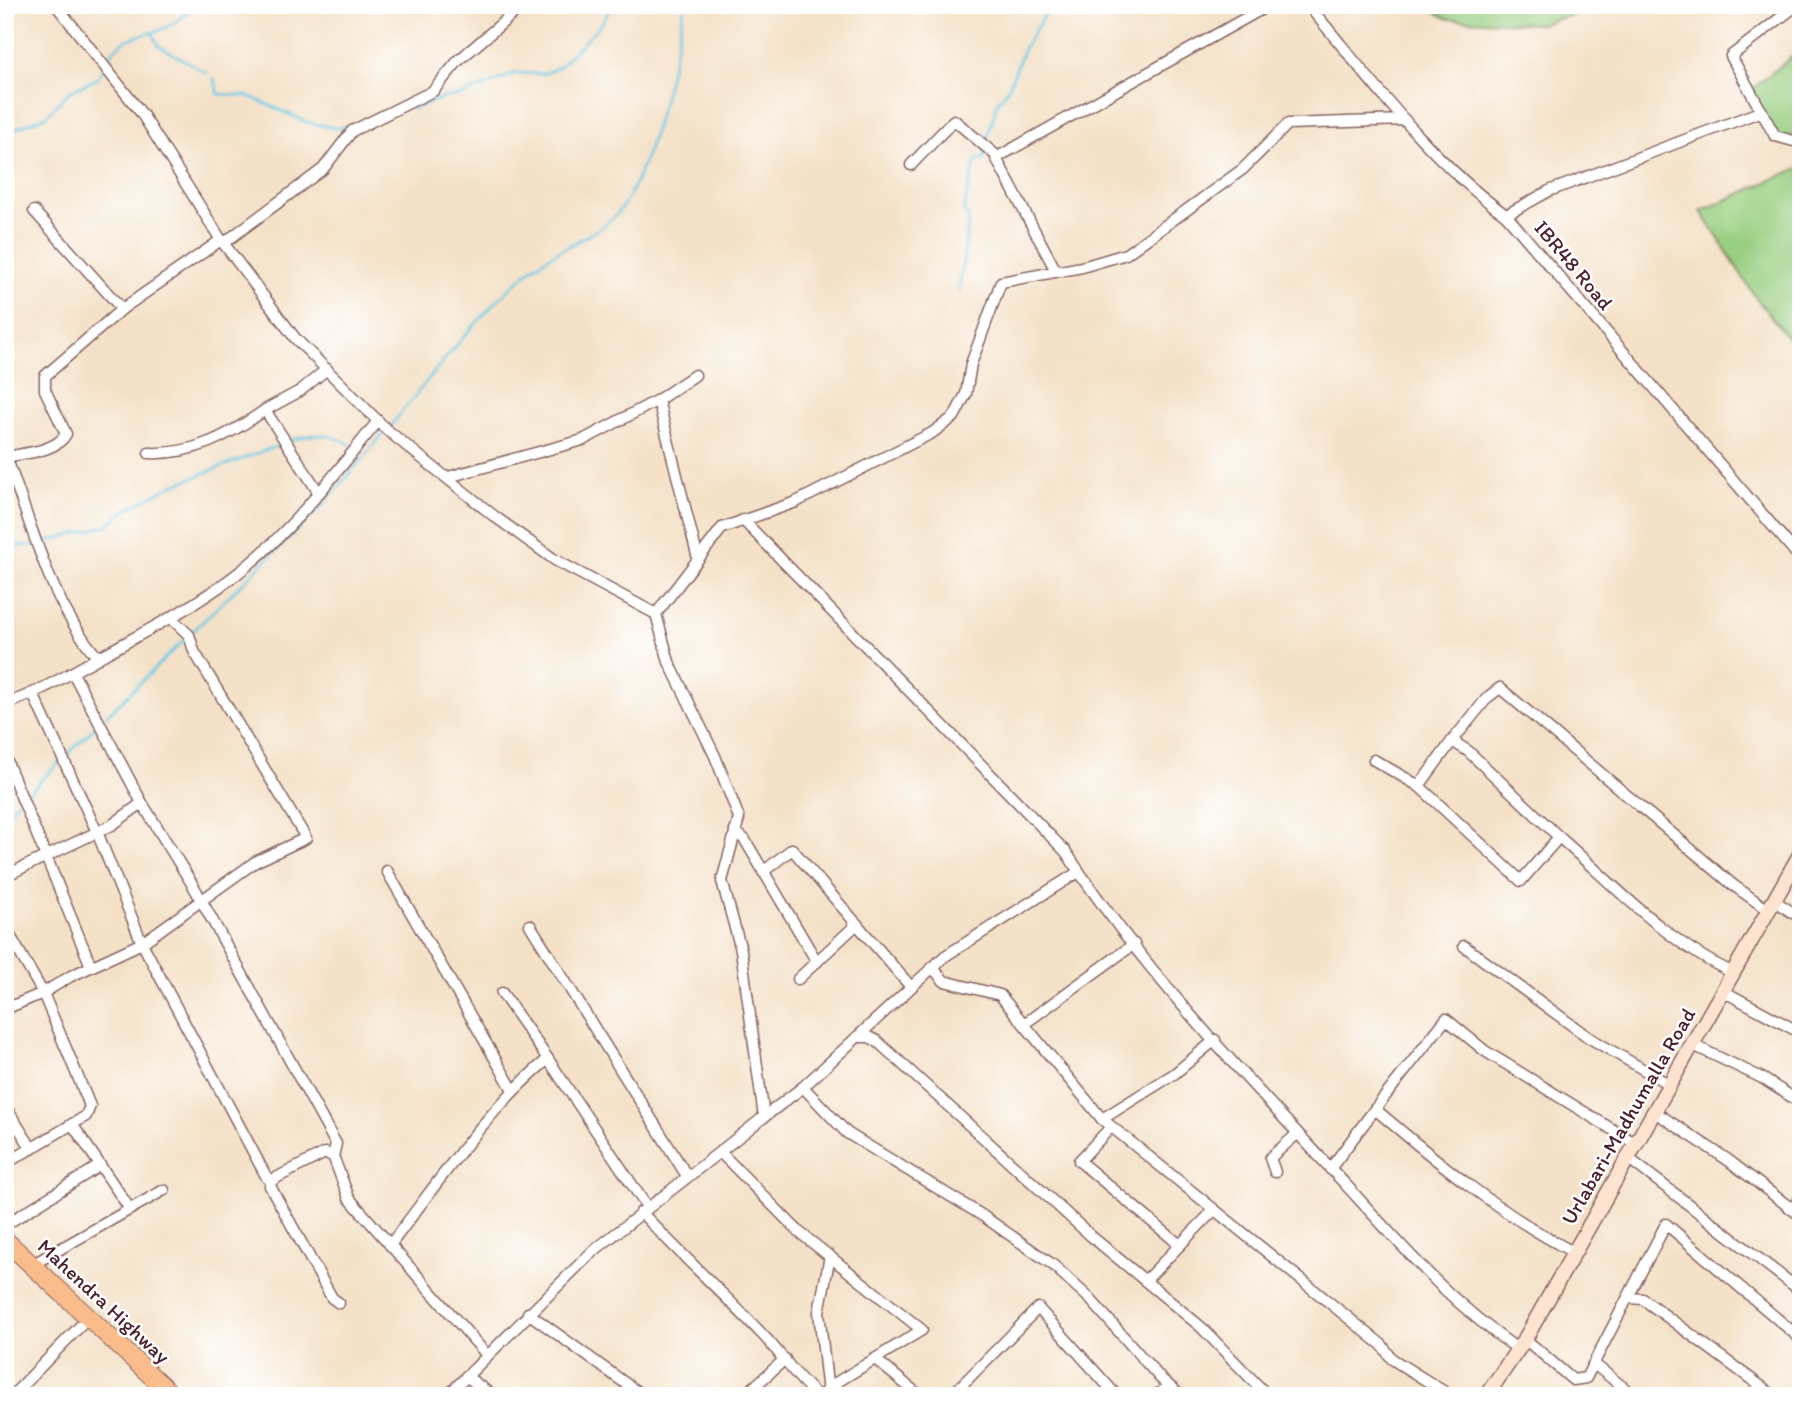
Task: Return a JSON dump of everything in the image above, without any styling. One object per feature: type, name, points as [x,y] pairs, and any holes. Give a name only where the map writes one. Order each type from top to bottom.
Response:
[{"type":"highway","name":"Mahendra Highway","points":[[5,1240],[173,1396]]},
{"type":"main road","name":"Urlabari-Madhumalla Road","points":[[1486,1396],[1522,1344],[1732,972],[1799,859]]},
{"type":"street","points":[[56,5],[142,114],[223,242],[295,338],[378,421],[555,559],[656,614],[669,663],[715,756],[739,818],[722,881],[741,950],[764,1118]]},
{"type":"street","points":[[98,658],[64,610],[50,580],[6,457],[53,447],[62,442],[65,434],[45,390],[45,376],[121,309],[223,242],[323,169],[352,131],[433,91],[458,61],[523,5]]},
{"type":"street","points":[[998,157],[1269,5]]},
{"type":"street","name":"IBR48 Road","points":[[1308,5],[1405,120],[1480,197],[1506,215],[1801,559]]},
{"type":"street","points":[[1797,5],[1731,55],[1775,136],[1801,143]]},
{"type":"street","points":[[1506,215],[1549,191],[1762,111]]},
{"type":"street","points":[[911,165],[954,120],[998,157],[1056,271]]},
{"type":"street","points":[[656,614],[722,528],[796,502],[932,433],[954,417],[966,394],[971,364],[1001,282],[1126,254],[1235,175],[1288,124],[1405,120]]},
{"type":"street","points":[[34,211],[121,309]]},
{"type":"street","points":[[149,453],[180,454],[198,448],[300,391],[327,369]]},
{"type":"street","points":[[448,477],[583,440],[657,400],[695,375]]},
{"type":"street","points":[[657,400],[698,559]]},
{"type":"street","points":[[265,410],[319,493]]},
{"type":"street","points":[[5,704],[33,694],[73,673],[171,618],[233,577],[275,540],[319,493],[378,421]]},
{"type":"street","points":[[743,520],[1049,833],[1134,944],[1297,1134],[1429,1278],[1476,1320],[1522,1344],[1573,1380],[1586,1378],[1665,1224],[1801,1339]]},
{"type":"street","points":[[5,1009],[142,943],[255,862],[306,838],[194,651],[188,635],[171,618]]},
{"type":"street","points":[[73,673],[142,803],[202,901],[336,1144],[333,1156],[349,1198],[486,1354]]},
{"type":"street","points":[[1419,786],[1488,697],[1500,688],[1733,885],[1801,918]]},
{"type":"street","points":[[33,694],[97,832],[142,943],[242,1134],[267,1178],[272,1180]]},
{"type":"street","points":[[1452,741],[1468,751],[1625,898],[1677,937],[1732,972]]},
{"type":"street","points":[[5,757],[91,966]]},
{"type":"street","points":[[1374,760],[1419,786],[1521,881],[1559,837]]},
{"type":"street","points":[[5,876],[44,855],[97,832],[142,803]]},
{"type":"street","points":[[735,831],[745,840],[817,962]]},
{"type":"street","points":[[763,872],[792,849],[911,987]]},
{"type":"street","points":[[387,871],[513,1090]]},
{"type":"street","points":[[447,1396],[528,1313],[644,1209],[803,1087],[945,957],[1077,873]]},
{"type":"street","points":[[798,979],[857,924]]},
{"type":"street","points":[[530,925],[687,1176]]},
{"type":"street","points":[[5,927],[43,993],[90,1106],[86,1116],[5,1164]]},
{"type":"street","points":[[1024,1024],[1134,944]]},
{"type":"street","points":[[1464,946],[1588,1037],[1670,1084]]},
{"type":"street","points":[[933,968],[944,981],[1000,995],[1102,1119],[1382,1345],[1392,1359],[1451,1396]]},
{"type":"street","points":[[1723,992],[1801,1033]]},
{"type":"street","points":[[502,993],[548,1059],[644,1209],[785,1359],[804,1384],[824,1394]]},
{"type":"street","points":[[1330,1169],[1446,1019],[1485,1051],[1636,1144]]},
{"type":"street","points":[[857,1037],[869,1037],[877,1041],[1091,1236],[1201,1327],[1268,1396]]},
{"type":"street","points":[[1102,1119],[1174,1074],[1215,1040]]},
{"type":"street","points":[[1693,1045],[1762,1078],[1801,1103]]},
{"type":"street","points":[[390,1245],[441,1175],[513,1090],[548,1059]]},
{"type":"street","points":[[803,1087],[847,1133],[983,1216],[1053,1265],[1090,1299],[1181,1396]]},
{"type":"street","points":[[5,1106],[32,1149]]},
{"type":"street","points":[[1375,1109],[1548,1240],[1575,1253]]},
{"type":"street","points":[[1655,1112],[1728,1160],[1796,1213],[1801,1198]]},
{"type":"street","points":[[72,1124],[130,1209]]},
{"type":"street","points":[[1111,1127],[1079,1161],[1180,1245]]},
{"type":"street","points":[[1275,1172],[1270,1158],[1297,1134]]},
{"type":"street","points":[[720,1152],[799,1232],[922,1330],[824,1394]]},
{"type":"street","points":[[333,1156],[325,1153],[272,1180],[270,1186],[332,1298],[339,1303]]},
{"type":"street","points":[[1628,1158],[1801,1291]]},
{"type":"street","points":[[5,1225],[99,1166]]},
{"type":"street","points":[[30,1266],[164,1190]]},
{"type":"street","points":[[1146,1280],[1214,1210]]},
{"type":"street","points":[[824,1394],[819,1312],[830,1256]]},
{"type":"street","points":[[1629,1298],[1643,1299],[1774,1396]]},
{"type":"street","points":[[951,1396],[1038,1308],[1117,1396]]},
{"type":"street","points":[[528,1313],[643,1396]]},
{"type":"street","points":[[12,1396],[88,1318]]},
{"type":"street","points":[[744,1396],[785,1359]]},
{"type":"street","points":[[874,1359],[920,1396]]},
{"type":"street","points":[[1594,1364],[1634,1396]]},
{"type":"street","points":[[466,1376],[493,1396]]},
{"type":"street","points":[[1156,1396],[1170,1386]]},
{"type":"green space","points":[[1423,5],[1605,5],[1541,24],[1448,19]]},
{"type":"green space","points":[[1801,49],[1801,127],[1790,138],[1775,136],[1751,90]]},
{"type":"green space","points":[[1801,167],[1801,354],[1756,298],[1701,211]]},
{"type":"waterway","points":[[105,63],[121,44],[137,36],[163,29],[196,5]]},
{"type":"waterway","points":[[412,109],[443,98],[463,95],[516,73],[543,74],[559,67],[601,24],[613,5]]},
{"type":"waterway","points":[[390,427],[459,343],[515,284],[535,266],[600,228],[616,215],[640,173],[650,145],[685,5]]},
{"type":"waterway","points":[[986,143],[997,103],[1009,87],[1024,48],[1044,15],[1055,5]]},
{"type":"waterway","points":[[153,34],[159,46],[207,73]]},
{"type":"waterway","points":[[5,139],[10,131],[46,116],[69,92],[98,78],[103,69]]},
{"type":"waterway","points":[[214,79],[219,94],[248,96],[309,123],[337,128],[353,125]]},
{"type":"waterway","points":[[959,291],[969,217],[963,211],[976,160],[984,159],[985,150]]},
{"type":"waterway","points":[[191,633],[322,506],[385,432]]},
{"type":"waterway","points":[[289,441],[321,435],[351,445]]},
{"type":"waterway","points":[[41,543],[106,526],[126,510],[171,486],[282,444]]},
{"type":"waterway","points":[[5,547],[34,545]]},
{"type":"waterway","points":[[101,721],[186,638]]},
{"type":"waterway","points":[[66,756],[96,726]]},
{"type":"waterway","points":[[26,795],[61,761]]},
{"type":"waterway","points":[[5,815],[18,802]]}]
